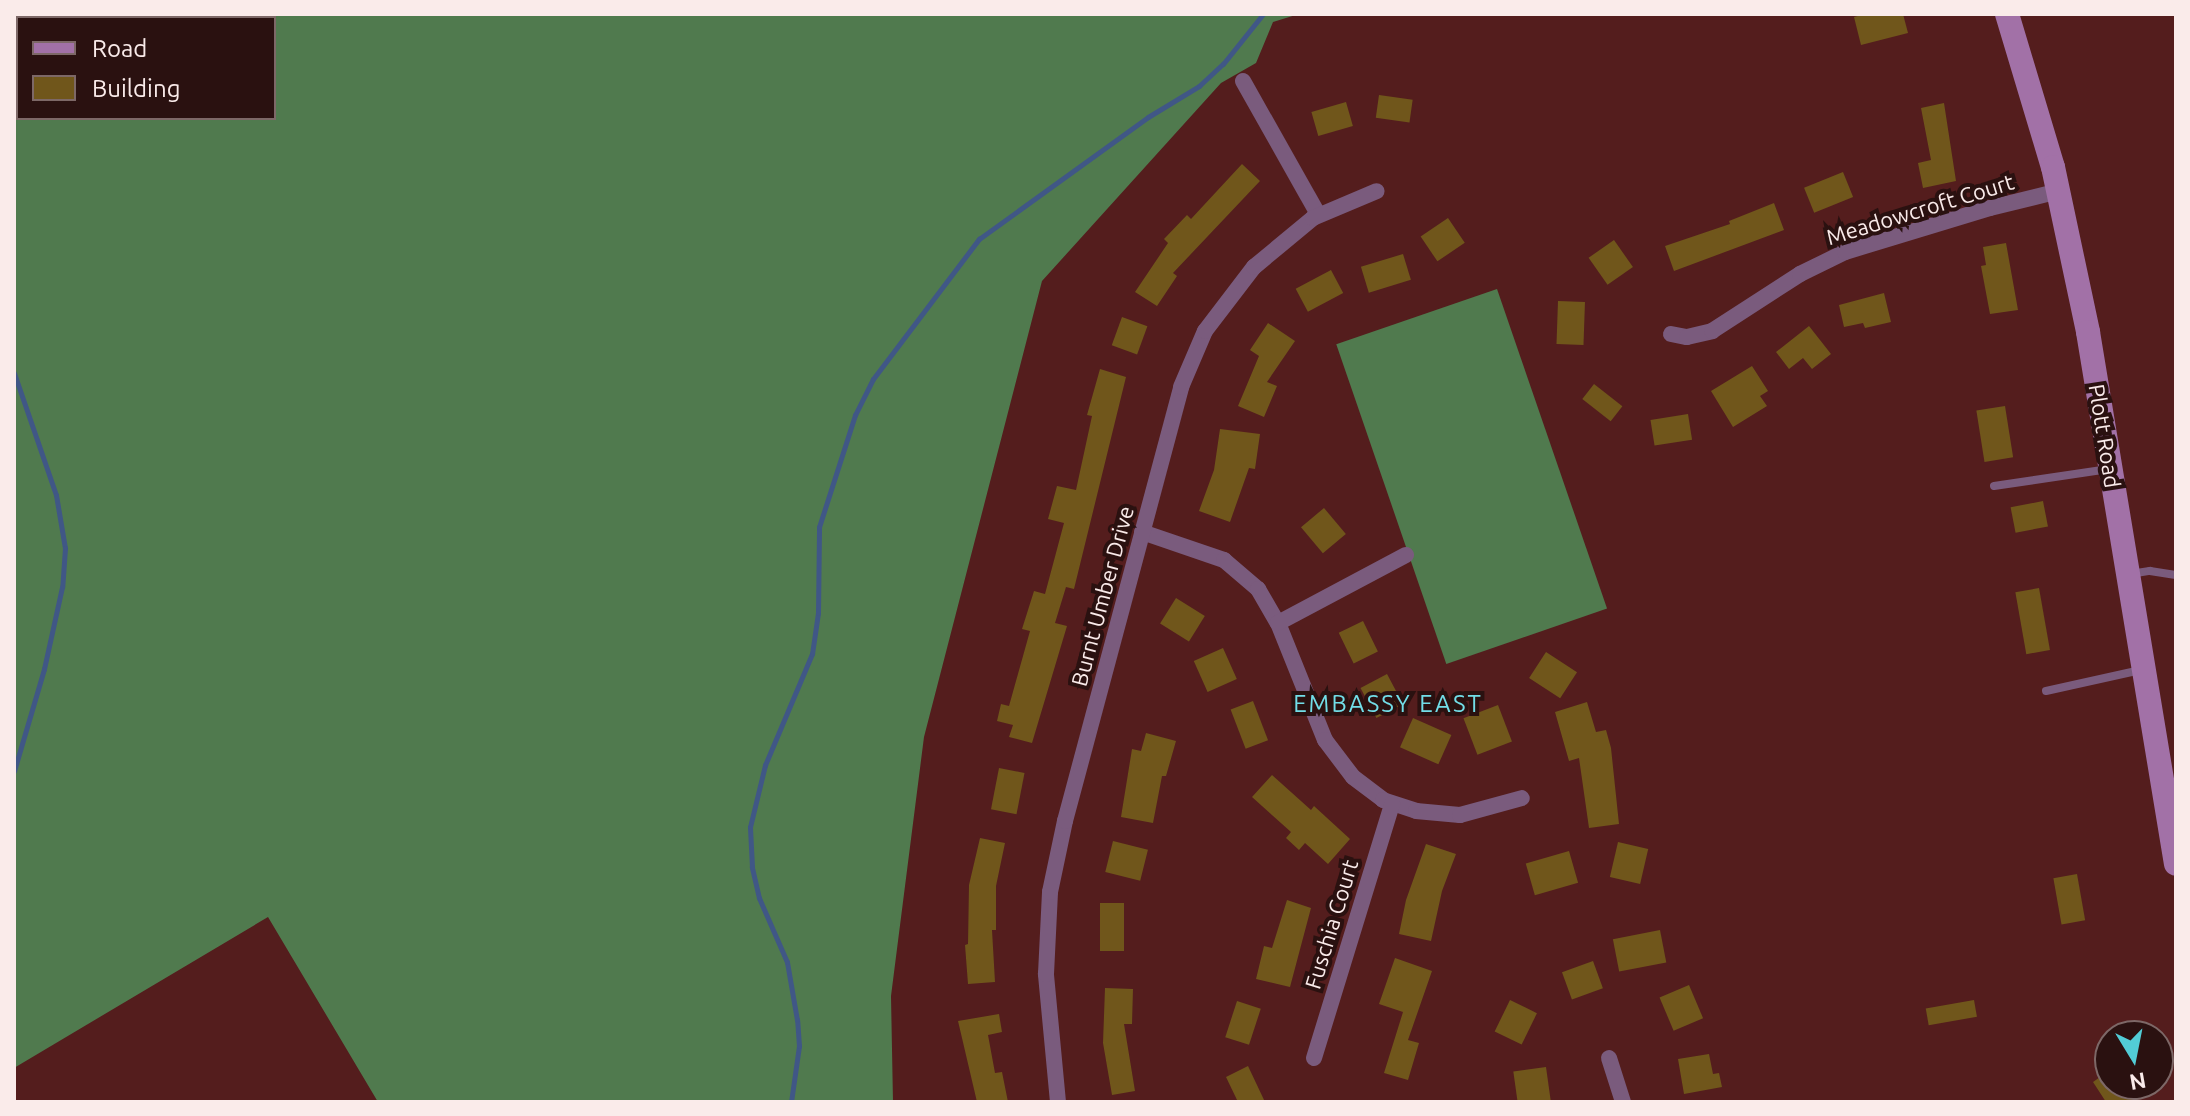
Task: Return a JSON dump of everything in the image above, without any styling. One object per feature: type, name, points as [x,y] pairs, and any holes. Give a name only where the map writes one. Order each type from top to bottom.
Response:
[{"type":"street","name":"Plott Road","points":[[2007,14],[2059,191],[2088,332],[2142,670],[2163,769],[2176,864]]},
{"type":"street","points":[[1243,81],[1318,214]]},
{"type":"street","name":"Burnt Umber Drive","points":[[1058,1102],[1046,974],[1050,892],[1181,387],[1205,331],[1254,267],[1318,214],[1377,191]]},
{"type":"street","name":"Meadowcroft Court","points":[[1671,334],[1687,337],[1712,331],[1800,274],[1845,252],[2059,191]]},
{"type":"street","points":[[1142,532],[1224,560],[1258,589],[1278,623],[1325,740],[1337,760],[1365,787],[1392,804],[1416,811],[1460,815],[1522,798]]},
{"type":"street","points":[[1278,623],[1406,555]]},
{"type":"street","name":"Fuschia Court","points":[[1314,1058],[1392,804]]},
{"type":"street","points":[[1609,1058],[1623,1102]]},
{"type":"lane","points":[[1994,486],[2110,469]]},
{"type":"lane","points":[[2127,575],[2150,571],[2176,575]]},
{"type":"lane","points":[[2046,691],[2142,670]]},
{"type":"green space","points":[[14,14],[1299,14],[1273,22],[1256,63],[1221,83],[1042,281],[924,737],[891,996],[893,1102],[378,1102],[268,917],[14,1068]]},
{"type":"green space","points":[[1497,289],[1607,609],[1446,664],[1336,344]]},
{"type":"building","points":[[1903,14],[1908,33],[1861,45],[1854,17]]},
{"type":"building","points":[[1379,95],[1413,100],[1409,123],[1376,118]]},
{"type":"building","points":[[1346,102],[1353,126],[1318,136],[1311,112]]},
{"type":"building","points":[[1944,103],[1956,181],[1923,188],[1918,163],[1931,160],[1921,108]]},
{"type":"building","points":[[1242,164],[1260,181],[1173,273],[1177,276],[1157,306],[1135,292],[1168,243],[1164,239],[1187,215],[1191,219]]},
{"type":"building","points":[[1843,172],[1853,197],[1814,213],[1804,188]]},
{"type":"building","points":[[1774,203],[1784,230],[1674,271],[1665,246],[1730,224],[1729,221]]},
{"type":"building","points":[[1448,218],[1465,243],[1437,261],[1421,236]]},
{"type":"building","points":[[1614,240],[1633,267],[1608,285],[1589,258]]},
{"type":"building","points":[[2006,243],[2018,310],[1990,314],[1981,266],[1986,265],[1983,247]]},
{"type":"building","points":[[1403,254],[1411,280],[1369,293],[1361,267]]},
{"type":"building","points":[[1331,270],[1343,293],[1308,312],[1296,289]]},
{"type":"building","points":[[1884,293],[1891,322],[1865,328],[1863,323],[1844,327],[1839,305]]},
{"type":"building","points":[[1558,301],[1585,302],[1583,345],[1556,344]]},
{"type":"building","points":[[1122,317],[1147,326],[1137,354],[1112,345]]},
{"type":"building","points":[[1268,323],[1295,341],[1267,382],[1277,386],[1264,417],[1238,406],[1259,356],[1250,350]]},
{"type":"building","points":[[1809,326],[1831,354],[1812,369],[1803,358],[1789,369],[1776,352]]},
{"type":"building","points":[[1752,366],[1768,391],[1760,396],[1767,406],[1733,427],[1711,391]]},
{"type":"building","points":[[1100,369],[1126,377],[1074,589],[1066,587],[1055,623],[1067,626],[1032,743],[1009,737],[1013,725],[997,721],[1001,704],[1009,706],[1030,631],[1022,629],[1034,591],[1045,594],[1064,523],[1048,519],[1057,486],[1076,490],[1092,416],[1087,415]]},
{"type":"building","points":[[1594,384],[1622,406],[1611,421],[1582,399]]},
{"type":"building","points":[[2005,406],[2013,457],[1984,462],[1976,411]]},
{"type":"building","points":[[1688,414],[1692,440],[1655,446],[1650,420]]},
{"type":"building","points":[[1220,429],[1260,434],[1255,469],[1249,468],[1230,522],[1199,511],[1214,470]]},
{"type":"building","points":[[2043,501],[2048,527],[2016,533],[2011,507]]},
{"type":"building","points":[[1324,508],[1346,534],[1323,553],[1301,527]]},
{"type":"building","points":[[2039,588],[2050,650],[2026,654],[2015,592]]},
{"type":"building","points":[[1176,598],[1205,616],[1189,641],[1160,623]]},
{"type":"building","points":[[1363,621],[1378,652],[1354,663],[1339,633]]},
{"type":"building","points":[[1223,648],[1237,679],[1208,692],[1194,661]]},
{"type":"building","points":[[1546,652],[1577,672],[1560,698],[1529,678]]},
{"type":"building","points":[[1387,674],[1403,704],[1376,718],[1361,688]]},
{"type":"building","points":[[1253,701],[1268,740],[1246,749],[1231,710]]},
{"type":"building","points":[[1587,702],[1596,732],[1606,730],[1611,748],[1619,824],[1589,828],[1579,758],[1569,761],[1555,712]]},
{"type":"building","points":[[1498,705],[1512,741],[1477,755],[1463,718]]},
{"type":"building","points":[[1413,718],[1451,735],[1438,764],[1400,747]]},
{"type":"building","points":[[1146,733],[1176,741],[1166,776],[1162,776],[1153,823],[1121,817],[1132,749],[1141,751]]},
{"type":"building","points":[[999,768],[1025,773],[1017,814],[991,809]]},
{"type":"building","points":[[1272,775],[1311,810],[1314,806],[1350,839],[1328,864],[1305,843],[1299,850],[1286,838],[1291,832],[1252,797]]},
{"type":"building","points":[[980,838],[1005,843],[996,886],[996,930],[992,930],[995,982],[968,984],[965,945],[968,944],[969,885]]},
{"type":"building","points":[[1113,841],[1148,850],[1140,881],[1105,872]]},
{"type":"building","points":[[1618,842],[1648,849],[1640,884],[1610,877]]},
{"type":"building","points":[[1426,844],[1456,854],[1442,891],[1431,941],[1399,934],[1406,900]]},
{"type":"building","points":[[1569,851],[1578,883],[1535,895],[1526,863]]},
{"type":"building","points":[[2077,874],[2085,920],[2062,924],[2053,878]]},
{"type":"building","points":[[1287,900],[1311,908],[1290,987],[1256,979],[1264,946],[1272,948]]},
{"type":"building","points":[[1100,903],[1124,903],[1124,951],[1100,951]]},
{"type":"building","points":[[1660,930],[1666,962],[1619,972],[1613,939]]},
{"type":"building","points":[[1395,958],[1432,971],[1408,1040],[1419,1043],[1408,1080],[1384,1073],[1403,1012],[1379,1004]]},
{"type":"building","points":[[1593,961],[1603,988],[1572,1000],[1562,972]]},
{"type":"building","points":[[1689,985],[1703,1018],[1674,1031],[1660,998]]},
{"type":"building","points":[[1105,988],[1133,989],[1132,1024],[1124,1024],[1135,1091],[1112,1095],[1103,1043]]},
{"type":"building","points":[[1510,1000],[1537,1013],[1522,1045],[1495,1031]]},
{"type":"building","points":[[1974,1000],[1977,1017],[1929,1025],[1926,1009]]},
{"type":"building","points":[[1237,1001],[1261,1009],[1249,1045],[1225,1037]]},
{"type":"building","points":[[999,1014],[1002,1032],[988,1035],[995,1073],[1002,1072],[1008,1102],[977,1102],[958,1021]]},
{"type":"building","points":[[1709,1054],[1713,1074],[1719,1073],[1722,1087],[1684,1094],[1678,1059]]},
{"type":"building","points":[[1248,1066],[1265,1102],[1238,1102],[1226,1077]]},
{"type":"building","points":[[1546,1067],[1551,1101],[1518,1102],[1513,1072]]},
{"type":"building","points":[[2105,1100],[2139,1102],[2106,1102]]},
{"type":"waterway","points":[[791,1102],[799,1046],[797,1020],[787,962],[759,898],[752,867],[750,827],[765,765],[812,654],[818,613],[819,527],[855,415],[873,379],[979,239],[1148,117],[1199,86],[1223,64],[1263,14]]},
{"type":"waterway","points":[[14,373],[56,495],[65,548],[62,587],[44,669],[14,771]]},
{"type":"district","name":"EMBASSY EAST","points":[[1388,704]]}]
